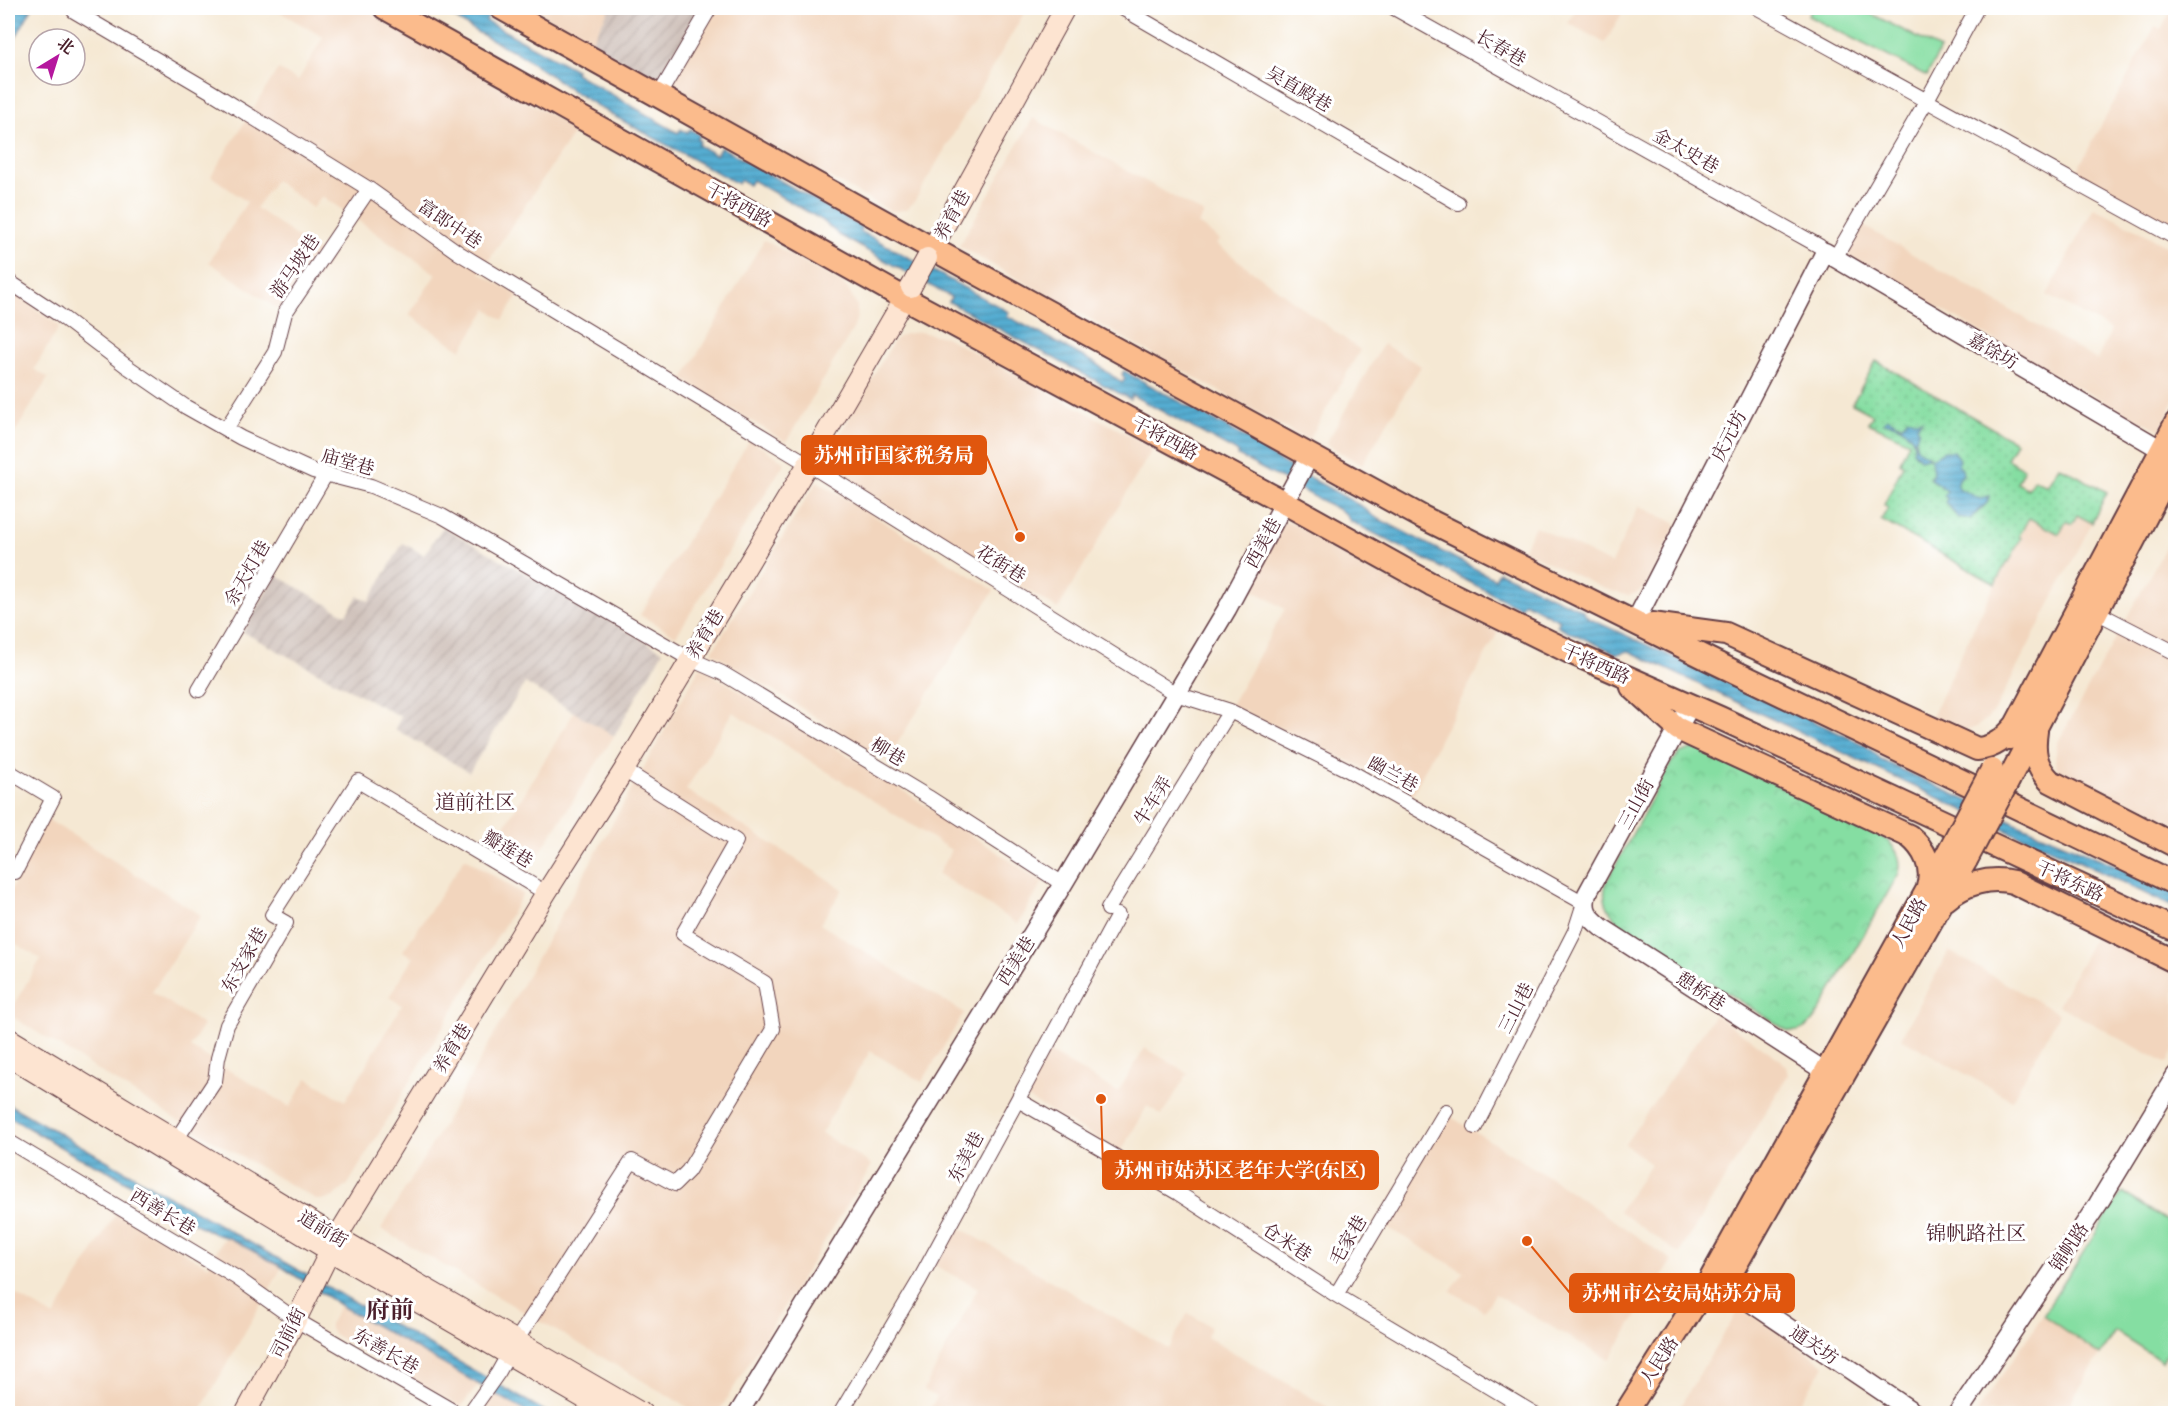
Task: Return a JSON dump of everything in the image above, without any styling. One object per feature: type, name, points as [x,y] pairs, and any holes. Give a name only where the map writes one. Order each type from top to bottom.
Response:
[{"type":"main road","name":"干将西路","points":[[385,8],[1288,497],[1441,589],[1620,675],[1965,832]]},
{"type":"main road","points":[[501,8],[659,95],[930,253],[1306,462],[2175,884]]},
{"type":"main road","name":"养育巷","points":[[333,1244],[546,893],[624,770],[808,464],[930,253],[1065,8]]},
{"type":"main road","name":"人民路","points":[[2026,727],[2096,612],[2170,464],[2175,423]]},
{"type":"main road","name":"人民路","points":[[1643,1413],[1957,856],[2170,464]]},
{"type":"main road","points":[[1635,622],[1726,634],[1977,749],[1987,748],[2026,727],[2041,771],[2050,781],[2175,846]]},
{"type":"main road","points":[[1712,661],[1726,634]]},
{"type":"main road","points":[[1620,675],[1678,729],[1909,836],[1927,860],[1934,897],[1954,893],[1970,885],[2002,879],[2013,882],[2175,962]]},
{"type":"main road","name":"干将东路","points":[[1965,832],[2175,930]]},
{"type":"main road","name":"人民路","points":[[1625,1413],[1717,1284],[1826,1072],[1934,897]]},
{"type":"main road","name":"道前街","points":[[8,1038],[176,1140],[333,1244]]},
{"type":"main road","name":"道前街","points":[[8,1056],[512,1347],[642,1413]]},
{"type":"main road","name":"司前街","points":[[245,1413],[296,1320],[333,1244]]},
{"type":"main road","name":"道前街","points":[[512,1347],[611,1413]]},
{"type":"street","points":[[659,95],[710,8]]},
{"type":"street","name":"吴直殿巷","points":[[1122,8],[1458,202]]},
{"type":"street","name":"长春巷","points":[[1394,8],[1528,84]]},
{"type":"street","points":[[1758,8],[2175,238]]},
{"type":"street","points":[[1830,255],[1927,100],[1977,8]]},
{"type":"street","name":"富郎中巷","points":[[74,11],[369,189],[459,253],[808,464]]},
{"type":"street","name":"金太史巷","points":[[1528,84],[1819,246],[1830,255]]},
{"type":"street","name":"游马坡巷","points":[[226,429],[275,352],[285,313],[369,189]]},
{"type":"street","name":"嘉馀坊","points":[[1830,255],[2170,464]]},
{"type":"street","name":"庆元坊","points":[[1635,622],[1830,255]]},
{"type":"street","name":"庙堂巷","points":[[8,281],[58,314],[186,407],[314,471],[370,486],[442,516],[690,659]]},
{"type":"street","name":"西美巷","points":[[738,1413],[1063,884],[1227,609],[1306,462]]},
{"type":"street","name":"花街巷","points":[[808,464],[1176,694]]},
{"type":"street","name":"余天灯巷","points":[[199,690],[326,474]]},
{"type":"street","points":[[2096,612],[2175,653]]},
{"type":"street","name":"柳巷","points":[[690,659],[722,674],[928,797],[1063,884]]},
{"type":"street","name":"幽兰巷","points":[[1176,694],[1230,711],[1346,769],[1584,903]]},
{"type":"street","name":"三山街","points":[[1584,903],[1690,706]]},
{"type":"street","name":"牛车弄","points":[[1113,912],[1230,711]]},
{"type":"street","points":[[469,1413],[498,1373],[512,1347],[632,1161],[675,1184],[688,1171],[773,1029],[765,984],[683,934],[736,841],[624,770]]},
{"type":"street","points":[[8,771],[53,798],[15,872],[8,871]]},
{"type":"street","name":"瓣莲巷","points":[[358,781],[546,893]]},
{"type":"street","name":"东支家巷","points":[[176,1140],[215,1081],[218,1058],[227,1025],[286,923],[272,915],[358,781]]},
{"type":"street","name":"憩桥巷","points":[[1584,903],[1587,913],[1601,927],[1826,1072]]},
{"type":"street","name":"三山巷","points":[[1475,1127],[1575,931],[1584,903]]},
{"type":"street","name":"东美巷","points":[[840,1413],[919,1281],[1018,1100],[1113,912]]},
{"type":"street","name":"锦帆路","points":[[1957,1413],[2098,1204],[2173,1086]]},
{"type":"street","name":"仓米巷","points":[[1018,1100],[1178,1193],[1336,1295],[1535,1413]]},
{"type":"street","name":"毛家巷","points":[[1336,1295],[1446,1111]]},
{"type":"street","name":"西善长巷","points":[[8,1141],[237,1278],[296,1320]]},
{"type":"street","name":"通关坊","points":[[1717,1284],[1744,1298],[1916,1413]]},
{"type":"street","name":"东善长巷","points":[[296,1320],[458,1413]]},
{"type":"shaded area","points":[[273,8],[363,8],[576,129],[480,273],[518,295],[503,320],[487,309],[461,350],[409,315],[436,274],[322,196],[313,208],[275,180],[256,208],[330,260],[290,317],[209,262],[247,202],[211,176],[278,69],[298,81],[323,37]]},
{"type":"shaded area","points":[[529,8],[610,8],[591,42]]},
{"type":"shaded area","points":[[610,8],[702,8],[658,82],[591,42]]},
{"type":"shaded area","points":[[717,8],[728,10],[730,8],[1027,8],[914,202],[907,209],[890,211],[668,88]]},
{"type":"shaded area","points":[[1577,8],[1625,8],[1605,43],[1568,23]]},
{"type":"shaded area","points":[[2173,8],[2176,8],[2175,228],[2075,174],[2155,26],[2161,29]]},
{"type":"shaded area","points":[[1033,118],[1204,214],[1198,224],[1220,240],[1216,244],[1360,350],[1310,438],[1305,439],[959,246]]},
{"type":"shaded area","points":[[2094,207],[2175,250],[2175,399],[2161,430],[2082,390],[1843,253],[1860,224],[2097,360],[2111,330],[2047,295]]},
{"type":"shaded area","points":[[764,240],[842,283],[857,306],[854,327],[786,442],[683,379]]},
{"type":"shaded area","points":[[8,289],[60,326],[34,369],[48,378],[8,444]]},
{"type":"shaded area","points":[[919,332],[945,337],[1153,448],[1058,609],[822,465],[895,339],[905,334]]},
{"type":"shaded area","points":[[1383,344],[1421,366],[1362,465],[1326,444]]},
{"type":"shaded area","points":[[750,440],[785,462],[676,636],[640,615]]},
{"type":"shaded area","points":[[817,481],[994,590],[886,761],[712,652]]},
{"type":"shaded area","points":[[1639,506],[1677,524],[1645,587],[1639,592],[1629,595],[1621,594],[1600,587],[1523,550],[1535,526],[1611,564]]},
{"type":"shaded area","points":[[2077,515],[2092,523],[1996,708],[1987,719],[1965,731],[1956,730],[1930,719],[2029,518],[2066,521]]},
{"type":"shaded area","points":[[1285,522],[1295,524],[1498,632],[1442,734],[1412,796],[1364,768],[1231,705],[1285,609],[1245,585],[1279,527]]},
{"type":"shaded area","points":[[443,527],[663,651],[614,736],[525,683],[469,772],[395,729],[401,717],[243,632],[276,575],[346,615],[358,596],[369,601],[403,543],[424,555]]},
{"type":"shaded area","points":[[2175,530],[2175,834],[2071,783],[2059,773],[2055,762],[2057,744]]},
{"type":"shaded area","points":[[700,667],[873,771],[1043,882],[1018,924],[938,874],[951,850],[733,712],[686,790],[843,889],[820,924],[964,1013],[922,1082],[870,1051],[821,1133],[872,1165],[718,1413],[698,1413],[381,1229],[443,1126]]},
{"type":"shaded area","points":[[574,712],[614,736],[527,873],[490,850]]},
{"type":"shaded area","points":[[45,818],[201,915],[152,992],[203,1025],[190,1047],[290,1107],[307,1078],[345,1101],[402,1005],[389,997],[413,958],[403,951],[465,858],[523,894],[347,1186],[333,1197],[317,1200],[174,1118],[8,1014],[41,959],[8,939],[8,897]]},
{"type":"shaded area","points":[[2096,934],[2175,973],[2175,1048],[2167,1064],[2058,1005]]},
{"type":"shaded area","points":[[1949,951],[2059,1014],[2012,1100],[1901,1038]]},
{"type":"shaded area","points":[[1715,1015],[1781,1060],[1788,1075],[1679,1254],[1619,1211],[1651,1164],[1625,1144]]},
{"type":"shaded area","points":[[1145,1048],[1188,1073],[1162,1115],[1147,1106],[1121,1152],[1018,1093],[1043,1049],[1118,1092]]},
{"type":"shaded area","points":[[1443,1112],[1555,1181],[1672,1260],[1609,1360],[1495,1294],[1484,1311],[1451,1291],[1464,1272],[1378,1222]]},
{"type":"shaded area","points":[[116,1213],[208,1266],[225,1236],[282,1267],[199,1413],[8,1413],[8,1290],[54,1317]]},
{"type":"shaded area","points":[[957,1226],[1168,1349],[1188,1313],[1211,1327],[1207,1337],[1338,1413],[927,1413],[937,1397],[924,1390],[978,1288],[934,1265]]},
{"type":"shaded area","points":[[340,1305],[479,1384],[461,1407],[333,1334],[330,1323]]},
{"type":"shaded area","points":[[1740,1307],[1825,1365],[1793,1413],[1676,1413]]},
{"type":"shaded area","points":[[2043,1315],[2100,1355],[2064,1413],[1976,1413]]},
{"type":"shaded area","points":[[493,1391],[529,1413],[477,1414]]},
{"type":"green space","points":[[1812,8],[1860,8],[1940,49],[1927,76],[1808,16]]},
{"type":"green space","points":[[1876,361],[2016,442],[2007,459],[2024,469],[2017,483],[2028,489],[2034,479],[2047,486],[2059,466],[2107,492],[2092,523],[2077,515],[2072,524],[2066,521],[2059,534],[2029,518],[2009,562],[2007,561],[1995,584],[1881,520],[1888,508],[1884,505],[1903,465],[1900,462],[1909,442],[1868,423],[1873,415],[1852,404]]},
{"type":"green space","points":[[1694,748],[1706,750],[1878,834],[1888,841],[1898,855],[1899,873],[1819,1012],[1809,1025],[1801,1030],[1786,1030],[1630,932],[1618,922],[1606,904],[1607,881],[1671,763],[1680,753]]},
{"type":"green space","points":[[2122,1192],[2175,1226],[2175,1341],[2162,1361],[2115,1331],[2100,1355],[2043,1315]]},
{"type":"water","points":[[13,8],[32,8],[8,51],[8,17]]},
{"type":"water","points":[[439,8],[475,8],[489,15],[486,21],[576,70],[575,73],[678,133],[681,129],[687,133],[690,129],[700,135],[697,139],[700,141],[698,145],[716,155],[721,147],[862,227],[860,231],[1009,312],[1007,316],[1095,363],[1122,383],[1125,379],[1122,374],[1124,371],[1268,450],[1267,454],[1363,507],[1373,516],[1495,579],[1499,572],[1582,610],[1588,618],[1865,745],[1883,761],[2020,825],[2175,890],[2175,908],[1629,651],[1617,654],[1557,626],[1560,621],[1524,602],[1520,608],[1350,521],[1345,513],[1238,456],[1239,453],[1132,395],[1130,399],[949,302],[951,297],[839,235],[822,220],[752,180],[749,185],[740,180],[738,184],[614,116],[519,54],[477,32]]},
{"type":"water","points":[[1887,418],[1902,426],[1908,418],[1922,420],[1917,426],[1919,430],[1915,441],[1917,449],[1932,458],[1944,451],[1954,451],[1959,458],[1958,465],[1963,475],[1957,485],[1960,489],[1980,499],[1989,496],[1987,503],[1970,519],[1957,517],[1946,502],[1947,498],[1944,496],[1947,491],[1930,478],[1933,473],[1931,459],[1928,457],[1920,459],[1913,451],[1914,445],[1910,435],[1894,424],[1883,423]]},
{"type":"water","points":[[8,1104],[548,1413],[529,1413],[343,1307],[282,1267],[229,1238],[215,1234],[168,1209],[109,1171],[74,1155],[8,1116]]},
{"type":"place","name":"苏州市国家税务局","points":[[1020,537]]},
{"type":"place","name":"苏州市姑苏区老年大学(东区)","points":[[1101,1099]]},
{"type":"place","name":"苏州市公安局姑苏分局","points":[[1527,1241]]},
{"type":"district","name":"道前社区","points":[[475,802]]},
{"type":"district","name":"锦帆路社区","points":[[1976,1233]]},
{"type":"district","name":"府前","points":[[390,1310]]}]
